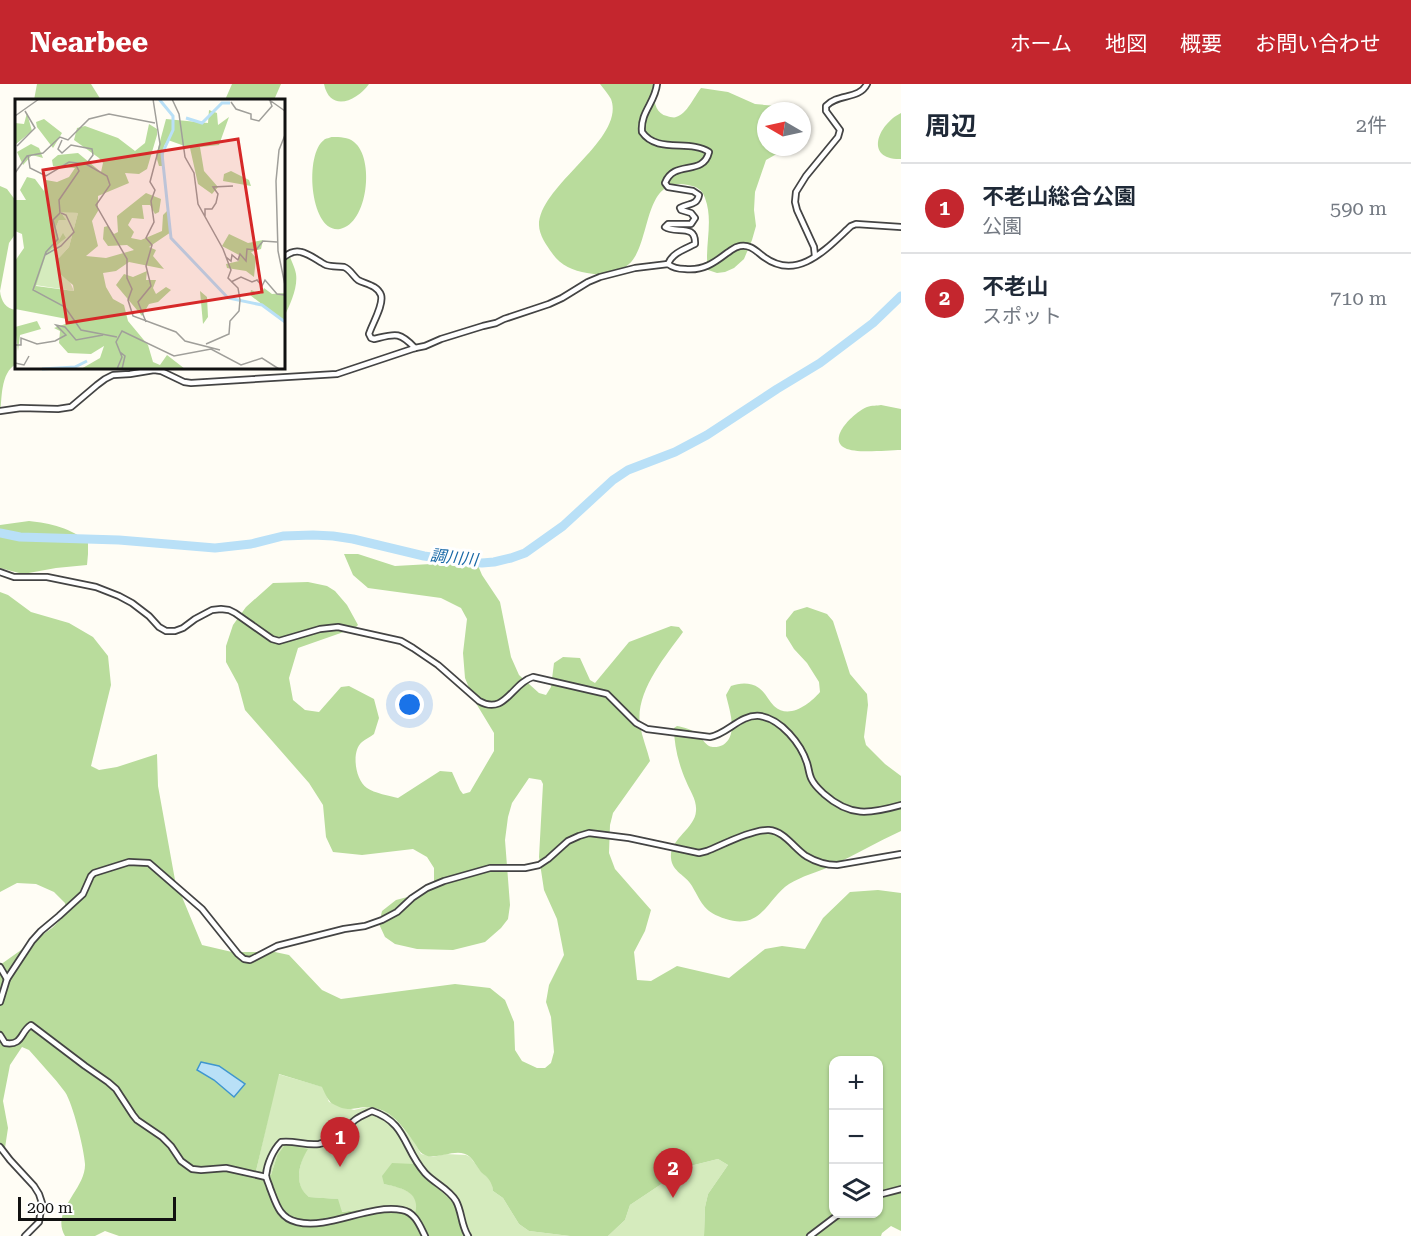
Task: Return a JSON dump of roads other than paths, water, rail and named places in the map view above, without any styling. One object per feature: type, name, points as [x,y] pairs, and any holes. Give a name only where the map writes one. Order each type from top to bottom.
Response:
[{"type":"street","points":[[657,84],[656,92],[643,115],[642,132],[645,137],[658,143],[703,149],[708,152],[703,164],[670,174],[665,183],[668,187],[693,191],[699,195],[696,203],[680,208],[695,218],[691,224],[668,224],[664,227],[670,230],[693,232],[695,237],[695,244],[670,258],[668,264]]},
{"type":"street","points":[[815,256],[814,247],[796,210],[796,192],[838,137],[840,130],[826,111],[826,106],[839,98],[858,94],[867,84]]},
{"type":"street","points":[[0,411],[21,408],[71,407],[113,375],[154,370],[191,383],[330,375],[362,367],[549,304],[600,277],[635,268],[668,264],[671,267],[688,269],[704,268],[712,265],[735,248],[745,246],[769,260],[791,267],[815,256],[856,224],[901,227]]},
{"type":"street","points":[[285,255],[291,252],[301,252],[329,266],[346,268],[357,279],[375,287],[381,296],[381,303],[370,328],[371,338],[401,335],[415,348]]},
{"type":"street","points":[[0,572],[14,577],[47,577],[104,590],[132,603],[165,631],[183,628],[212,610],[221,609],[235,613],[272,639],[279,641],[320,629],[338,627],[388,637],[401,641],[438,665],[486,705],[494,706],[501,703],[521,683],[533,677],[607,694],[636,723],[648,729],[710,737],[750,717],[767,718],[795,739],[807,762],[810,779],[834,802],[848,810],[864,812],[901,806]]},
{"type":"street","points":[[0,1002],[7,980],[32,941],[41,930],[83,894],[90,876],[129,862],[149,863],[159,871],[201,909],[238,954],[250,960],[277,946],[344,929],[366,926],[382,920],[397,912],[427,888],[444,881],[490,868],[525,868],[539,865],[568,841],[589,832],[699,853],[755,832],[777,831],[805,855],[829,865],[901,854]]},
{"type":"street","points":[[0,968],[7,980]]},
{"type":"street","points":[[0,1035],[5,1043],[11,1044],[17,1042],[28,1026],[32,1025],[41,1031],[116,1089],[137,1120],[162,1137],[181,1161],[192,1169],[226,1168],[266,1177]]},
{"type":"street","points":[[425,1236],[416,1218],[403,1210],[355,1214],[323,1222],[301,1223],[285,1217],[278,1209],[266,1177],[272,1155],[281,1142],[311,1145],[322,1143],[331,1140],[356,1119],[372,1111],[383,1115],[397,1126],[409,1151],[425,1173],[454,1198],[468,1236]]},
{"type":"street","points":[[0,1147],[34,1186],[42,1203],[39,1222],[25,1236]]},
{"type":"street","points":[[883,1194],[901,1189]]},
{"type":"street","points":[[810,1236],[834,1218]]},
{"type":"water","points":[[201,1062],[219,1066],[245,1084],[234,1097],[214,1080],[197,1070]]},
{"type":"waterway","name":"調川川","points":[[0,533],[20,537],[119,540],[215,548],[251,544],[283,536],[313,535],[353,539],[424,556],[467,562],[494,562],[511,558],[525,553],[563,526],[613,480],[628,470],[675,452],[707,435],[820,363],[873,323],[901,296]]},
{"type":"place","name":"不老山総合公園","points":[[340,1167]]},
{"type":"place","name":"不老山","points":[[673,1198]]}]
